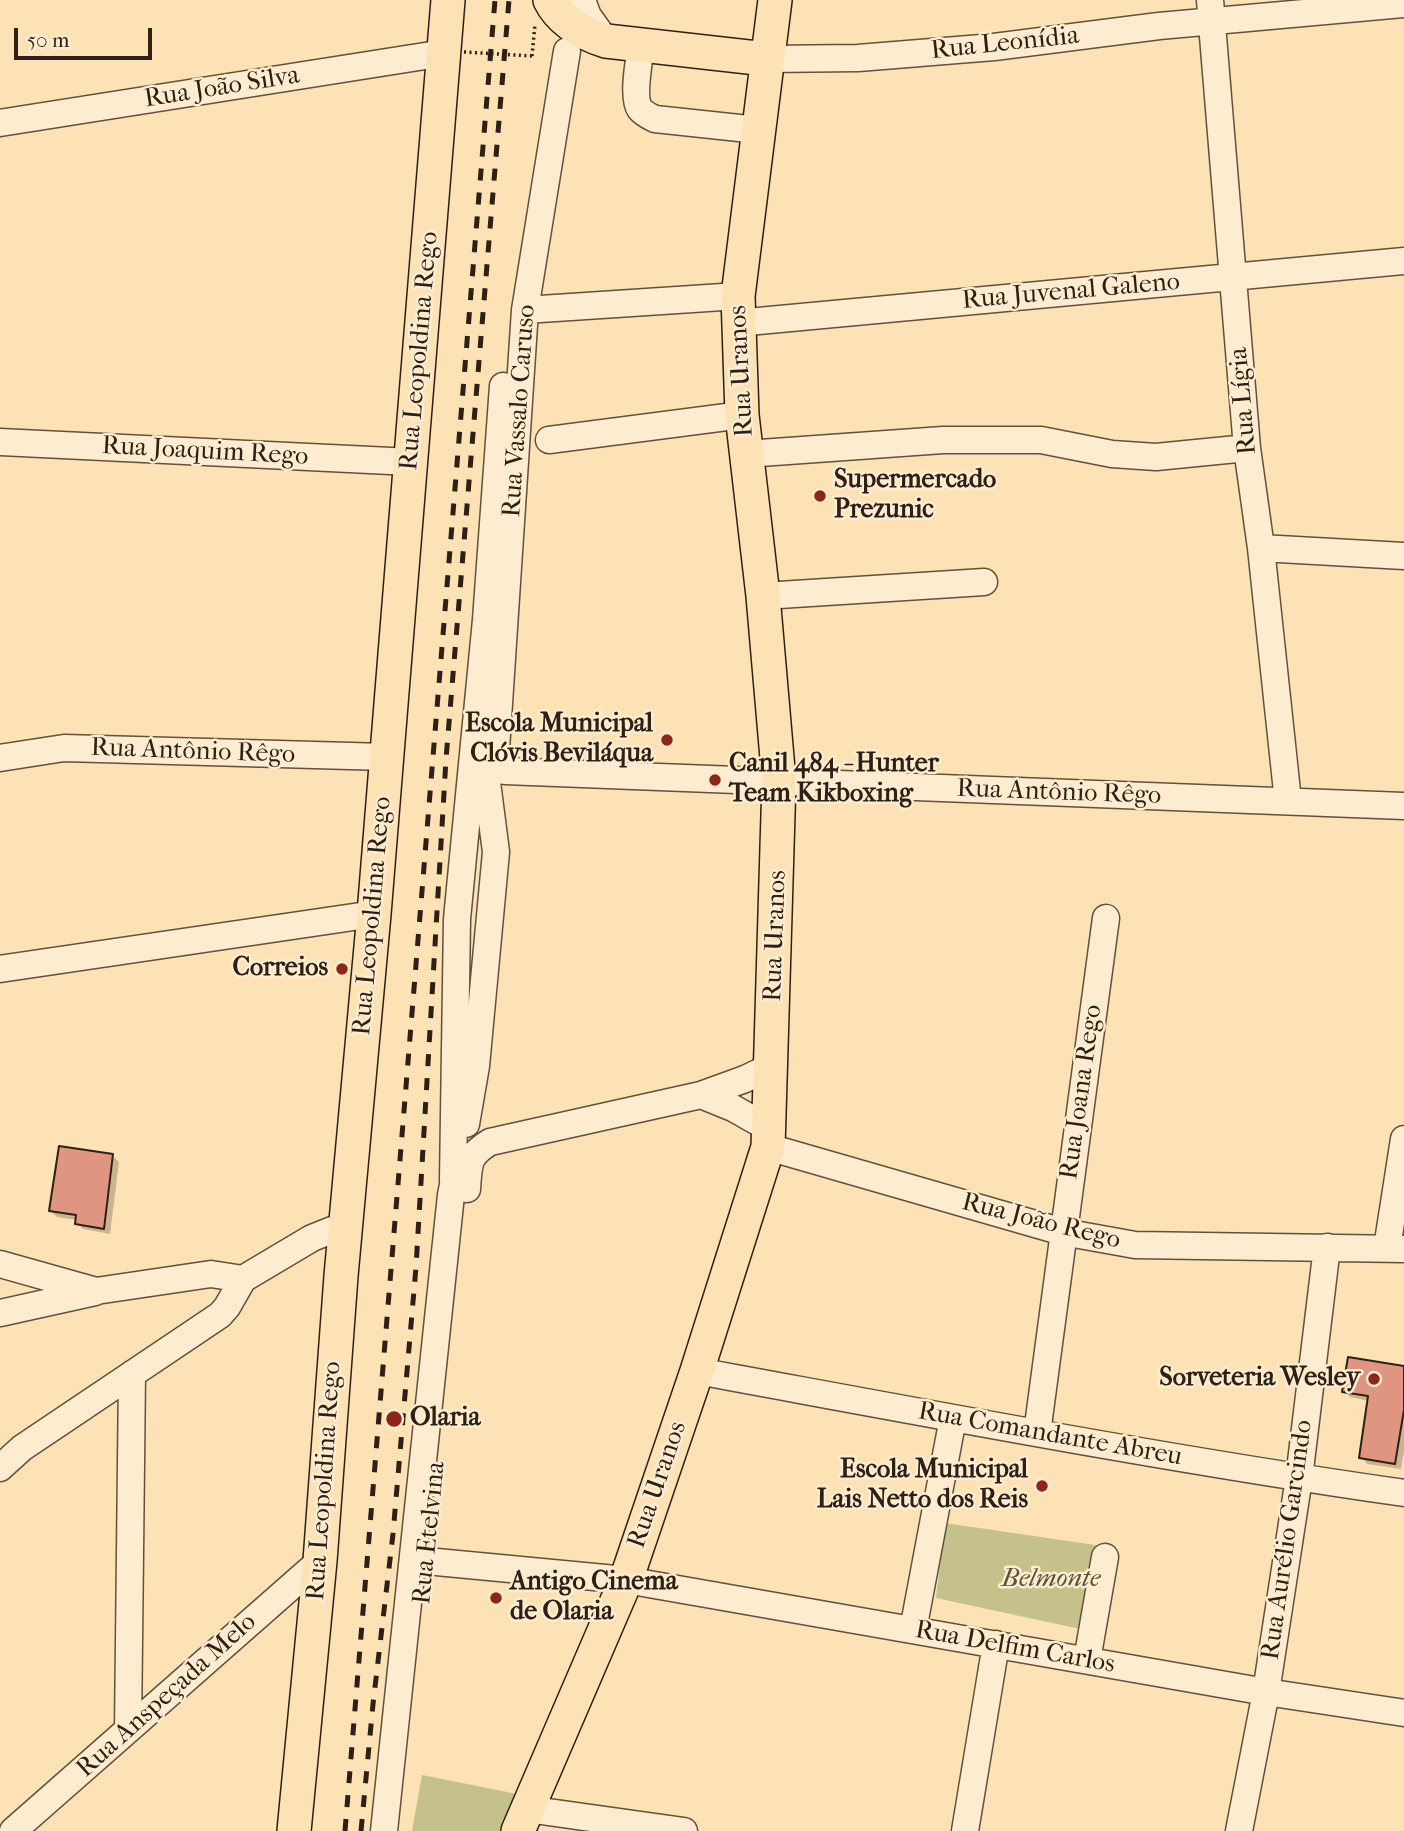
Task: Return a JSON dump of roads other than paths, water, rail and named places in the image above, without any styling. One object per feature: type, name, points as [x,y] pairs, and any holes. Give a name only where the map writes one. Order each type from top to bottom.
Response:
[{"type":"main road","name":"Rua Leopoldina Rego","points":[[295,1831],[320,1561],[411,462],[454,53],[448,0]]},
{"type":"main road","name":"Rua Uranos","points":[[523,1820],[626,1580],[697,1371],[769,1138],[779,781],[763,596],[742,415],[738,309],[775,0]]},
{"type":"main road","name":"Rua Leonídia","points":[[558,7],[583,32],[606,41],[766,60]]},
{"type":"street","name":"Rua Leonídia","points":[[766,60],[858,58],[994,47],[1158,26],[1211,11],[1404,4]]},
{"type":"street","points":[[384,1831],[453,1181],[476,1066],[496,852],[478,713],[509,315],[558,7]]},
{"type":"street","name":"Rua Lígia","points":[[1211,11],[1247,448],[1261,548],[1288,801]]},
{"type":"street","points":[[641,46],[636,100],[645,114],[655,119],[758,130]]},
{"type":"street","name":"Rua Vassalo Caruso","points":[[505,771],[496,749],[525,310],[567,51]]},
{"type":"street","name":"Rua João Silva","points":[[0,123],[454,53]]},
{"type":"street","name":"Rua Juvenal Galeno","points":[[525,310],[738,309],[1233,277],[1404,261]]},
{"type":"street","points":[[549,440],[742,415]]},
{"type":"street","points":[[746,454],[943,440],[1041,440],[1112,454],[1146,456],[1247,448]]},
{"type":"street","name":"Rua Joaquim Rego","points":[[0,442],[411,462]]},
{"type":"street","points":[[1261,548],[1404,556]]},
{"type":"street","points":[[763,596],[984,582]]},
{"type":"street","name":"Rua Antônio Rêgo","points":[[0,758],[64,748],[386,757]]},
{"type":"street","name":"Rua Antônio Rêgo","points":[[505,771],[1404,806]]},
{"type":"street","points":[[0,969],[374,914]]},
{"type":"street","name":"Rua Joana Rego","points":[[1037,1433],[1105,918]]},
{"type":"street","points":[[701,1095],[772,1066]]},
{"type":"street","name":"Rua João Rego","points":[[701,1095],[740,1111],[769,1138],[1063,1232],[1135,1245],[1395,1248]]},
{"type":"street","name":"Rua Etelvina","points":[[401,1831],[426,1561],[469,1164],[474,1153],[490,1142],[701,1095]]},
{"type":"street","points":[[1395,1248],[1404,1139]]},
{"type":"street","points":[[0,1468],[22,1448],[220,1315],[243,1279],[312,1238],[332,1230],[346,1230]]},
{"type":"street","name":"Rua Aurélio Garcindo","points":[[1240,1831],[1266,1692],[1299,1478],[1327,1247]]},
{"type":"street","points":[[0,1264],[96,1291]]},
{"type":"street","points":[[0,1313],[96,1291],[211,1274],[243,1279]]},
{"type":"street","name":"Rua Comandante Abreu","points":[[697,1371],[1037,1433],[1299,1478],[1404,1493]]},
{"type":"street","points":[[128,1730],[132,1374]]},
{"type":"street","points":[[913,1630],[953,1418]]},
{"type":"street","points":[[1087,1660],[1105,1557]]},
{"type":"street","name":"Rua Anspeçada Melo","points":[[13,1831],[320,1561]]},
{"type":"street","name":"Rua Delfim Carlos","points":[[426,1561],[626,1580],[1266,1692],[1404,1713]]},
{"type":"street","points":[[965,1831],[996,1644]]},
{"type":"street","points":[[523,1820],[684,1831]]},
{"type":"railway","points":[[345,1831],[495,0]]},
{"type":"railway","points":[[361,1831],[393,1534],[416,1267],[446,759],[509,0]]},
{"type":"place","name":"Supermercado Prezunic","points":[[820,496]]},
{"type":"place","name":"Escola Municipal Clóvis Beviláqua","points":[[667,740]]},
{"type":"place","name":"Canil 484 - Hunter Team Kikboxing","points":[[715,780]]},
{"type":"place","name":"Correios","points":[[342,969]]},
{"type":"place","name":"Sorveteria Wesley","points":[[1374,1379]]},
{"type":"place","name":"Olaria","points":[[394,1419]]},
{"type":"place","name":"Escola Municipal Lais Netto dos Reis","points":[[1042,1486]]},
{"type":"place","name":"Antigo Cinema de Olaria","points":[[496,1598]]},
{"type":"park label","name":"Belmonte","points":[[1051,1580]]}]
